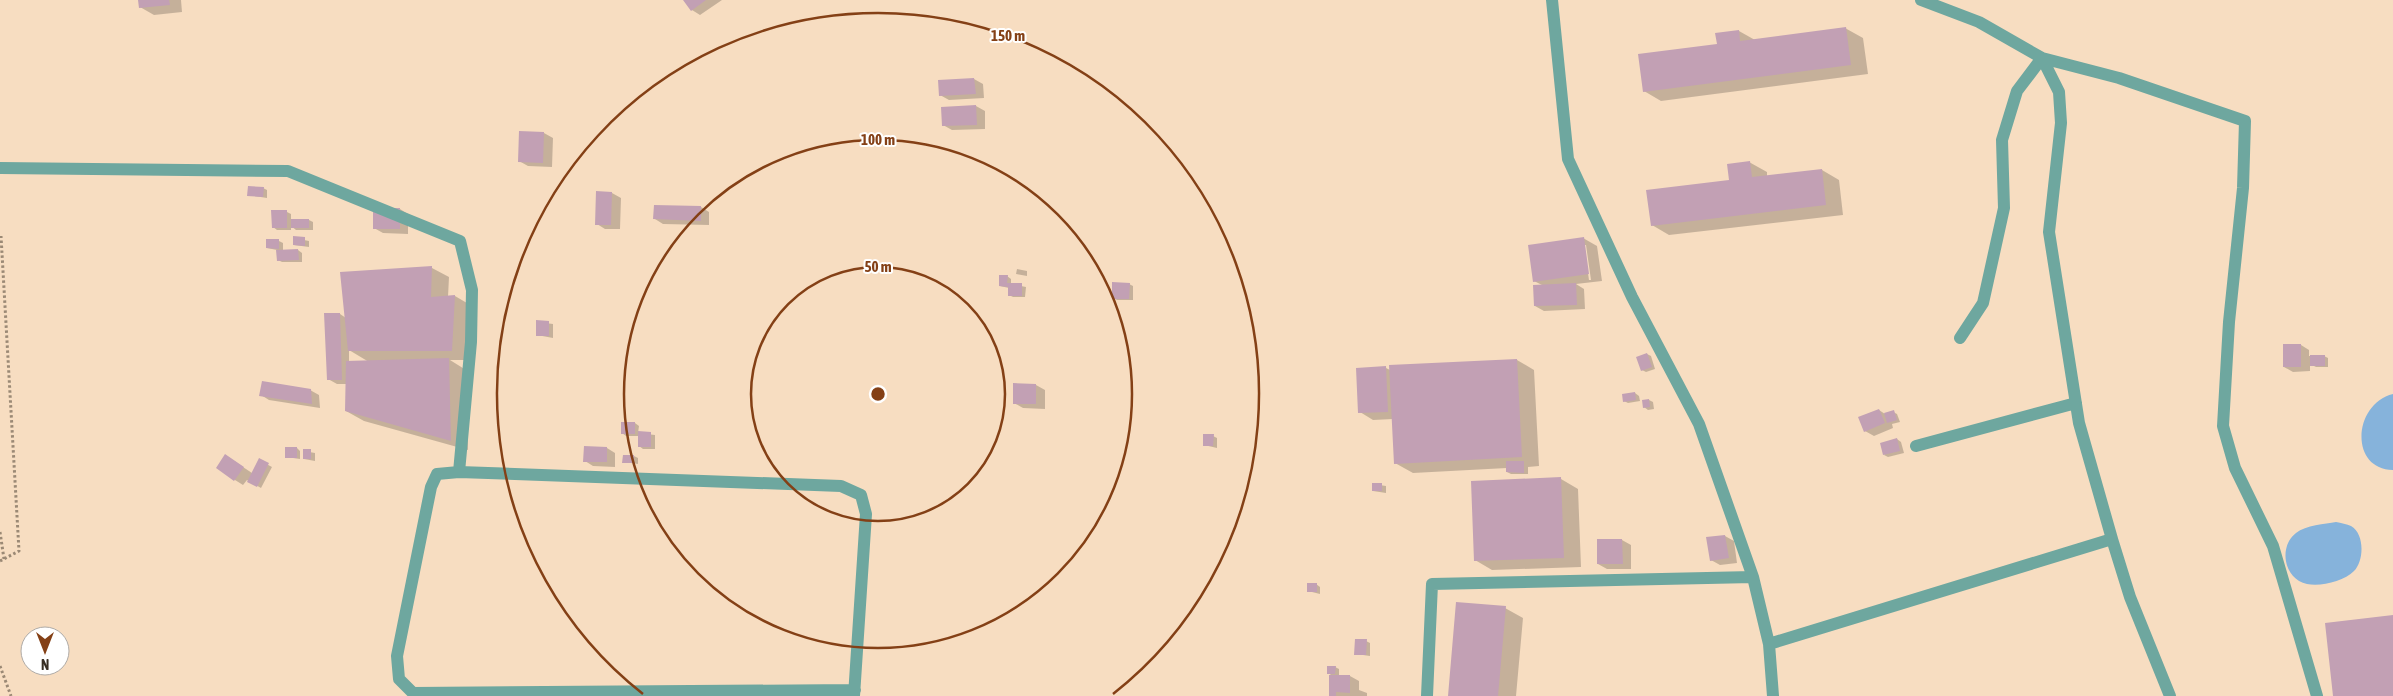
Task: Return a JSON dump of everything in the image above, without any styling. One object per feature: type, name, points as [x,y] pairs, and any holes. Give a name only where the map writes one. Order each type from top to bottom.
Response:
[{"type":"street","points":[[1552,0],[1568,159],[1632,298],[1699,424],[1753,577],[1769,644],[1773,696]]},
{"type":"street","points":[[1921,0],[1979,22],[2042,58],[2119,78],[2245,121],[2243,188],[2229,322],[2223,426],[2235,468],[2273,546],[2317,696]]},
{"type":"street","points":[[1960,338],[1983,303],[2004,208],[2002,140],[2017,91],[2042,58]]},
{"type":"street","points":[[2042,58],[2058,92],[2061,123],[2050,232],[2079,423],[2130,597],[2170,696]]},
{"type":"street","points":[[0,168],[288,171],[460,241],[472,290],[471,342],[458,472]]},
{"type":"street","points":[[1916,446],[2076,402]]},
{"type":"street","points":[[458,472],[841,486],[861,495],[866,514],[854,693],[413,693],[400,678],[397,656],[429,496],[437,474],[458,472]]},
{"type":"street","points":[[1769,644],[2112,539]]},
{"type":"street","points":[[1427,696],[1432,584],[1753,577]]},
{"type":"path","points":[[0,562],[20,551],[1,236]]},
{"type":"path","points":[[0,532],[4,559]]},
{"type":"path","points":[[0,666],[11,696]]},
{"type":"water","points":[[2393,394],[2393,470],[2379,467],[2369,459],[2363,448],[2362,435],[2364,422],[2370,410],[2380,400]]},
{"type":"water","points":[[2336,522],[2351,526],[2359,535],[2362,548],[2357,567],[2350,575],[2332,582],[2313,585],[2299,581],[2293,576],[2286,562],[2287,546],[2290,539],[2305,528]]},
{"type":"building","points":[[138,0],[169,0],[170,5],[139,8]]},
{"type":"building","points":[[683,0],[706,0],[691,11]]},
{"type":"building","points":[[1846,27],[1851,65],[1643,92],[1638,54],[1717,44],[1715,33],[1739,30],[1740,41]]},
{"type":"building","points":[[974,78],[976,94],[939,96],[938,80]]},
{"type":"building","points":[[976,105],[977,125],[942,126],[941,107]]},
{"type":"building","points":[[519,131],[544,132],[543,163],[518,162]]},
{"type":"building","points":[[1750,161],[1752,177],[1822,169],[1826,205],[1651,226],[1646,190],[1729,180],[1727,164]]},
{"type":"building","points":[[248,186],[264,187],[263,197],[247,196]]},
{"type":"building","points":[[596,191],[612,192],[611,225],[595,225]]},
{"type":"building","points":[[654,205],[701,206],[701,221],[653,219]]},
{"type":"building","points":[[373,208],[400,208],[400,229],[373,229]]},
{"type":"building","points":[[271,210],[287,210],[287,228],[272,228]]},
{"type":"building","points":[[291,219],[309,219],[309,228],[291,228]]},
{"type":"building","points":[[293,236],[305,237],[305,246],[293,245]]},
{"type":"building","points":[[1584,237],[1589,274],[1533,282],[1528,245]]},
{"type":"building","points":[[266,239],[279,239],[279,249],[266,248]]},
{"type":"building","points":[[298,249],[299,260],[277,261],[276,250]]},
{"type":"building","points":[[432,266],[431,297],[455,295],[452,351],[348,351],[340,272]]},
{"type":"building","points":[[999,275],[1008,275],[1007,283],[1022,283],[1022,296],[1008,296],[1008,287],[999,286]]},
{"type":"building","points":[[1112,282],[1130,283],[1129,299],[1112,299]]},
{"type":"building","points":[[1576,283],[1577,305],[1534,306],[1533,285]]},
{"type":"building","points":[[324,313],[340,313],[342,380],[327,380]]},
{"type":"building","points":[[536,320],[549,321],[549,336],[536,336]]},
{"type":"building","points":[[2283,344],[2301,344],[2301,367],[2283,367]]},
{"type":"building","points":[[1647,353],[1652,367],[1641,371],[1636,357]]},
{"type":"building","points":[[2310,355],[2325,355],[2325,366],[2310,366]]},
{"type":"building","points":[[449,358],[451,441],[345,411],[346,361]]},
{"type":"building","points":[[1517,359],[1522,457],[1394,464],[1389,365]]},
{"type":"building","points":[[1386,366],[1388,412],[1358,413],[1356,368]]},
{"type":"building","points":[[262,381],[311,389],[312,404],[259,396]]},
{"type":"building","points":[[1013,383],[1036,384],[1036,404],[1013,404]]},
{"type":"building","points":[[1635,392],[1636,400],[1623,402],[1622,394]]},
{"type":"building","points":[[1649,399],[1650,407],[1643,408],[1642,400]]},
{"type":"building","points":[[1879,409],[1885,423],[1864,432],[1858,417]]},
{"type":"building","points":[[1894,410],[1897,420],[1887,423],[1884,413]]},
{"type":"building","points":[[621,422],[635,422],[635,434],[621,434]]},
{"type":"building","points":[[638,431],[651,432],[651,447],[638,447]]},
{"type":"building","points":[[1203,434],[1214,434],[1213,446],[1203,446]]},
{"type":"building","points":[[1897,438],[1900,451],[1883,455],[1880,443]]},
{"type":"building","points":[[584,446],[607,447],[607,462],[583,462]]},
{"type":"building","points":[[285,447],[297,447],[297,458],[285,458]]},
{"type":"building","points":[[303,449],[311,449],[311,459],[303,459]]},
{"type":"building","points":[[225,454],[244,467],[234,481],[216,468]]},
{"type":"building","points":[[623,455],[634,455],[634,463],[622,463]]},
{"type":"building","points":[[259,458],[269,463],[257,487],[247,482]]},
{"type":"building","points":[[1506,461],[1524,461],[1524,473],[1506,472]]},
{"type":"building","points":[[1561,477],[1564,558],[1474,561],[1471,481]]},
{"type":"building","points":[[1372,483],[1382,483],[1382,491],[1372,491]]},
{"type":"building","points":[[1725,535],[1729,558],[1710,561],[1706,537]]},
{"type":"building","points":[[1597,539],[1622,539],[1623,564],[1597,564]]},
{"type":"building","points":[[1307,583],[1317,583],[1317,592],[1307,592]]},
{"type":"building","points":[[1456,602],[1506,606],[1498,696],[1448,696]]},
{"type":"building","points":[[2393,615],[2393,696],[2333,696],[2325,623]]},
{"type":"building","points":[[1355,639],[1367,639],[1366,655],[1354,655]]},
{"type":"building","points":[[1327,666],[1336,666],[1335,674],[1327,674]]},
{"type":"building","points":[[1329,675],[1350,675],[1350,693],[1336,692],[1336,696],[1329,696]]}]
